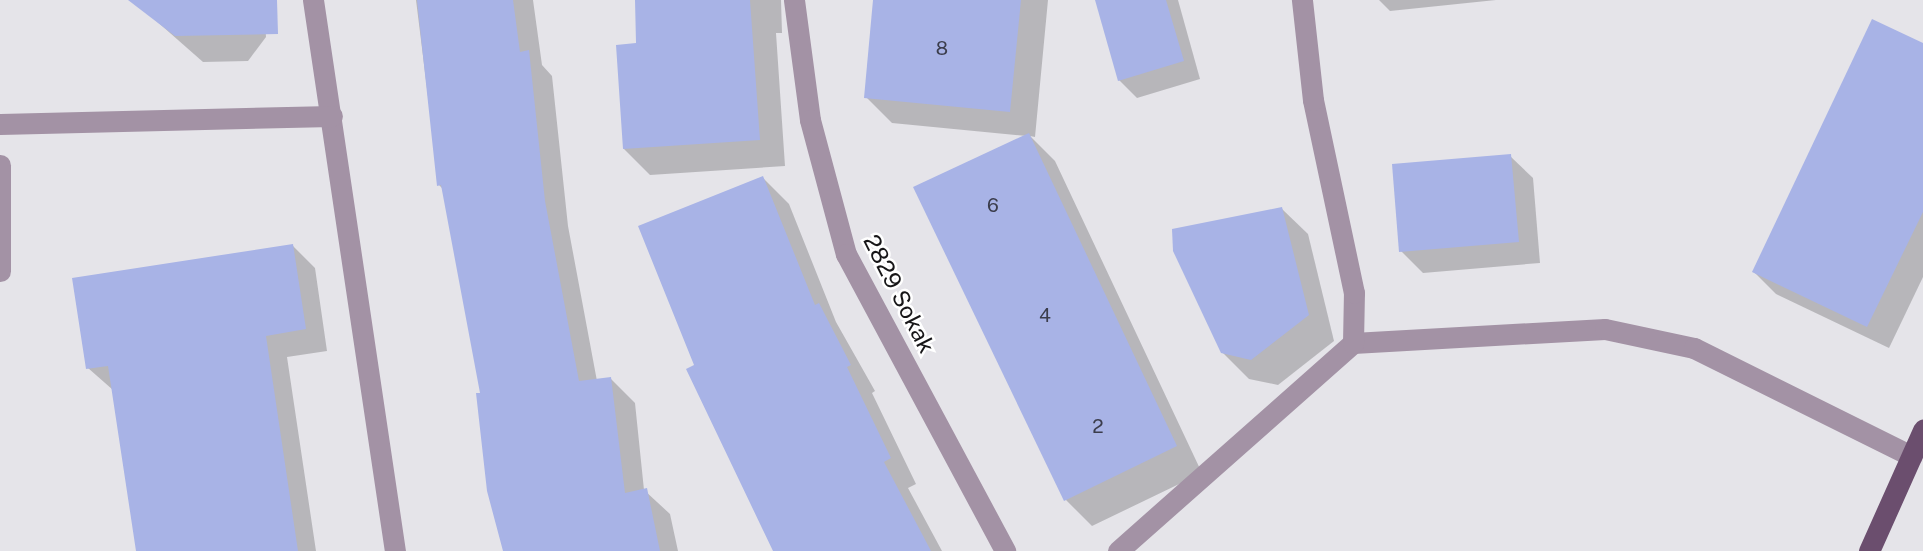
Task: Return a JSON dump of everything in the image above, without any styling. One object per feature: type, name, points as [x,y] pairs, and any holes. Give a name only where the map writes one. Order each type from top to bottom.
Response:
[{"type":"main road","points":[[1869,551],[1923,430]]},
{"type":"street","points":[[313,0],[395,551]]},
{"type":"street","name":"2829 Sokak","points":[[794,0],[810,120],[846,254],[1005,551]]},
{"type":"street","points":[[1302,0],[1313,100],[1354,293],[1353,343]]},
{"type":"street","points":[[0,124],[332,116]]},
{"type":"street","points":[[0,166],[0,271]]},
{"type":"street","points":[[1118,551],[1353,343],[1605,329],[1694,348],[1912,456]]},
{"type":"building","points":[[128,0],[277,0],[278,34],[175,36]]},
{"type":"building","points":[[417,0],[513,0],[520,52],[529,50],[545,201],[579,381],[611,377],[625,493],[647,488],[660,551],[503,551],[487,491],[476,393],[480,393],[441,185],[437,186]]},
{"type":"building","points":[[635,0],[750,0],[760,140],[623,149],[616,45],[636,43]]},
{"type":"building","points":[[873,0],[1021,0],[1010,112],[864,98]]},
{"type":"building","points":[[1095,0],[1166,0],[1184,61],[1118,81]]},
{"type":"building","points":[[1872,19],[1923,43],[1923,212],[1867,327],[1752,272]]},
{"type":"building","points":[[1029,133],[1177,446],[1064,501],[913,187]]},
{"type":"building","points":[[1511,154],[1519,242],[1399,252],[1392,164]]},
{"type":"building","points":[[763,176],[815,305],[819,303],[851,365],[847,367],[891,458],[884,462],[931,551],[773,551],[686,369],[694,365],[638,226]]},
{"type":"building","points":[[1282,207],[1309,315],[1251,360],[1221,353],[1173,251],[1172,229]]},
{"type":"building","points":[[293,244],[306,329],[266,336],[298,551],[136,551],[108,366],[86,369],[72,278]]}]
